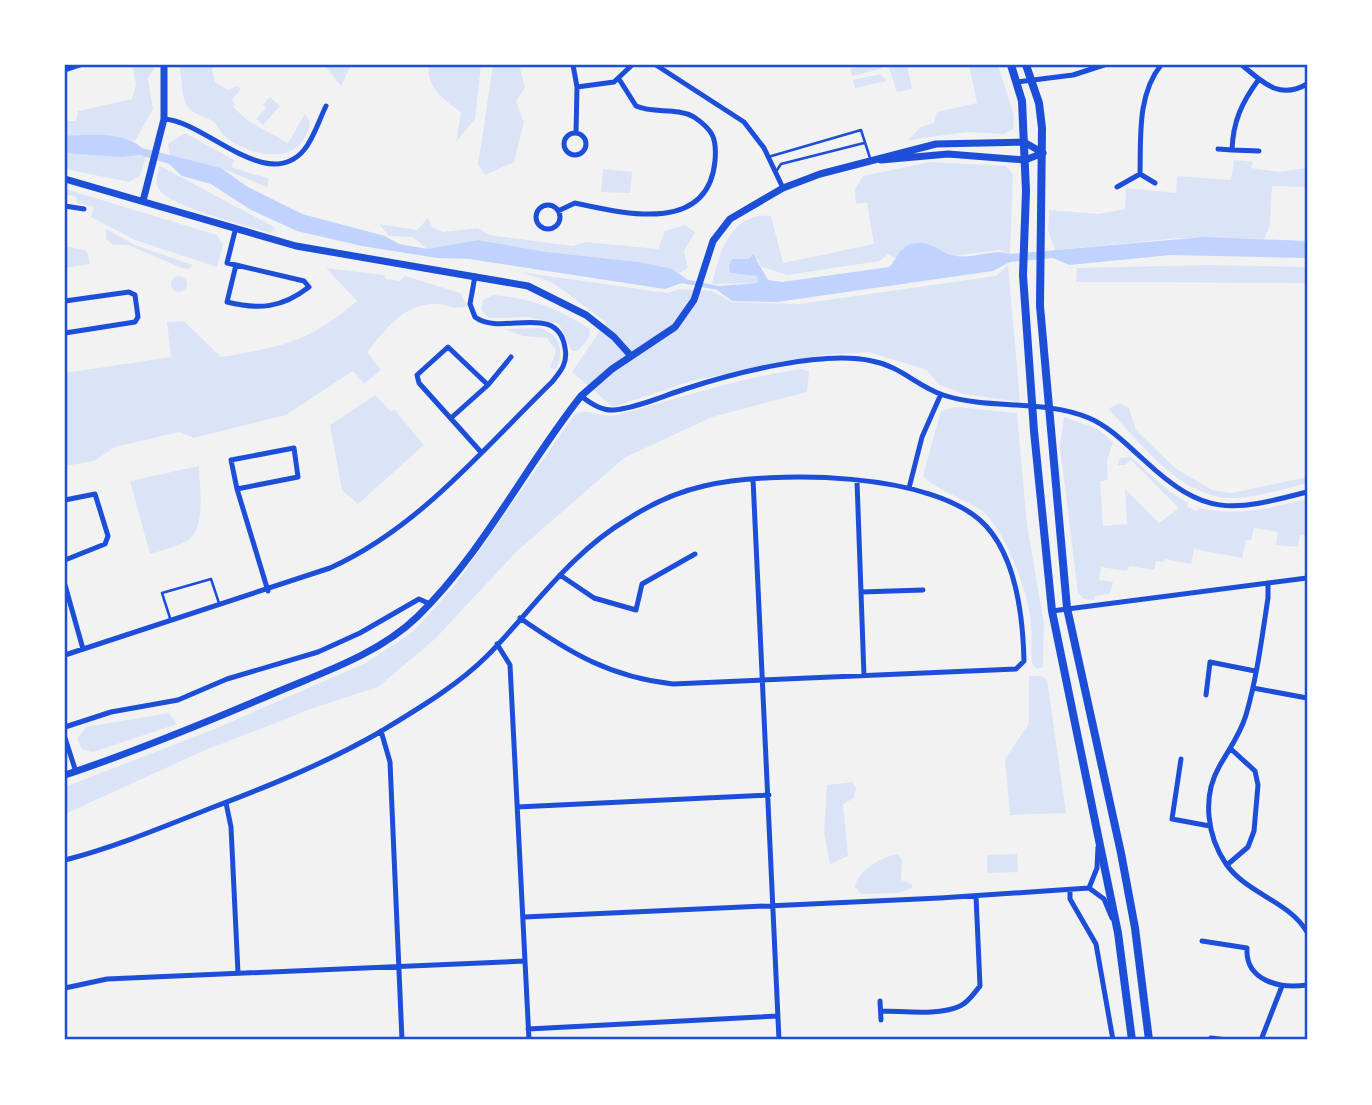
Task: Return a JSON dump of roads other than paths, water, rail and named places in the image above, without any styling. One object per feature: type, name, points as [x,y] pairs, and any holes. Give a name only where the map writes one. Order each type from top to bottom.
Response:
[{"type":"main road","points":[[1011,65],[1017,82],[1024,142],[1023,275],[1030,387],[1052,611],[1118,933],[1132,1040]]},
{"type":"main road","points":[[1026,65],[1039,103],[1043,153],[1039,274],[1067,608],[1121,853],[1135,928],[1149,1040]]},
{"type":"street","points":[[65,70],[80,65]]},
{"type":"street","points":[[143,201],[164,118],[164,65]]},
{"type":"street","points":[[573,65],[577,87],[576,133]]},
{"type":"street","points":[[577,87],[619,79],[632,65]]},
{"type":"street","points":[[656,65],[744,122],[768,158],[783,188]]},
{"type":"street","points":[[1017,82],[1032,78],[1073,75],[1104,65]]},
{"type":"street","points":[[1140,174],[1145,95],[1151,77],[1161,65]]},
{"type":"street","points":[[1242,65],[1267,86],[1286,92],[1307,85]]},
{"type":"street","points":[[558,211],[575,203],[597,209],[674,213],[687,209],[711,185],[717,142],[712,131],[683,113],[636,106],[619,79]]},
{"type":"street","points":[[1232,149],[1233,128],[1238,112],[1259,79]]},
{"type":"street","points":[[164,118],[188,124],[250,159],[278,164],[301,153],[326,106]]},
{"type":"street","points":[[576,133],[584,137],[587,146],[582,153],[574,156],[566,152],[563,143],[568,135],[576,133]]},
{"type":"street","points":[[65,775],[143,748],[348,661],[402,630],[451,582],[581,396],[598,379],[675,327],[694,300],[713,241],[730,219],[783,188],[820,174],[936,144],[1024,142],[1043,153]]},
{"type":"street","points":[[1218,149],[1259,151]]},
{"type":"street","points":[[870,161],[948,154],[1025,160],[1043,153]]},
{"type":"street","points":[[1140,174],[1154,183]]},
{"type":"street","points":[[1117,187],[1140,174]]},
{"type":"street","points":[[65,179],[235,231],[329,253],[528,286],[586,315],[614,337],[631,356]]},
{"type":"street","points":[[65,206],[84,209]]},
{"type":"street","points":[[542,206],[551,206],[558,211],[559,221],[553,228],[544,228],[537,222],[536,213],[542,206]]},
{"type":"street","points":[[235,231],[228,262],[304,281],[309,287],[297,296],[266,308],[227,302],[236,265]]},
{"type":"street","points":[[65,655],[268,591],[360,554],[427,506],[557,376],[566,356],[563,339],[551,326],[541,323],[486,323],[475,317],[470,304],[475,276]]},
{"type":"street","points":[[65,302],[129,292],[135,295],[138,317],[135,322],[65,333]]},
{"type":"street","points":[[481,451],[419,383],[418,372],[448,347],[488,384]]},
{"type":"street","points":[[451,418],[488,384],[511,357]]},
{"type":"street","points":[[581,396],[602,409],[618,410],[726,378],[841,358],[888,365],[941,394],[1091,419],[1125,442],[1176,488],[1207,504],[1238,507],[1307,492]]},
{"type":"street","points":[[909,488],[922,436],[941,394]]},
{"type":"street","points":[[237,489],[298,477],[297,450],[231,460],[237,489],[268,591]]},
{"type":"street","points":[[753,479],[779,1040]]},
{"type":"street","points":[[65,860],[112,846],[316,767],[382,731],[461,678],[497,644],[520,618],[560,575],[600,538],[655,504],[705,486],[753,479],[857,481],[909,488],[951,500],[975,515],[991,532],[1020,603],[1024,661],[1022,667],[673,684],[624,675],[569,653],[520,618]]},
{"type":"street","points":[[857,481],[864,676]]},
{"type":"street","points":[[65,500],[95,494],[108,537],[104,544],[65,560]]},
{"type":"street","points":[[560,575],[608,604],[636,610],[642,584],[695,554]]},
{"type":"street","points":[[1052,611],[1307,578]]},
{"type":"street","points":[[1268,583],[1253,688],[1240,734],[1218,768],[1211,789],[1210,826],[1216,847],[1227,865],[1249,886],[1295,916],[1307,932]]},
{"type":"street","points":[[65,585],[83,649]]},
{"type":"street","points":[[861,592],[923,590]]},
{"type":"street","points":[[65,727],[111,712],[178,700],[227,679],[318,652],[360,633],[419,599],[430,604]]},
{"type":"street","points":[[497,644],[510,665],[529,1040]]},
{"type":"street","points":[[1206,695],[1210,662],[1255,671]]},
{"type":"street","points":[[1253,688],[1307,698]]},
{"type":"street","points":[[382,731],[390,762],[402,1040]]},
{"type":"street","points":[[65,738],[76,772]]},
{"type":"street","points":[[1227,865],[1248,847],[1254,831],[1258,785],[1255,771],[1231,749]]},
{"type":"street","points":[[1181,759],[1172,818],[1210,826]]},
{"type":"street","points":[[517,807],[769,795]]},
{"type":"street","points":[[226,803],[231,827],[238,973]]},
{"type":"street","points":[[1089,888],[1097,868],[1098,830]]},
{"type":"street","points":[[524,917],[976,896],[1089,888],[1104,899],[1118,933]]},
{"type":"street","points":[[1070,891],[1070,899],[1096,944],[1113,1040]]},
{"type":"street","points":[[881,1011],[943,1010],[959,1007],[980,986],[976,896]]},
{"type":"street","points":[[1202,941],[1247,948],[1246,961],[1253,972],[1282,986],[1307,985]]},
{"type":"street","points":[[65,988],[107,979],[525,961]]},
{"type":"street","points":[[1261,1040],[1282,986]]},
{"type":"street","points":[[880,1001],[881,1020]]},
{"type":"street","points":[[528,1029],[778,1016]]},
{"type":"street","points":[[1211,1038],[1227,1040]]},
{"type":"lane","points":[[768,158],[861,130],[870,161]]},
{"type":"lane","points":[[775,173],[782,164],[864,144]]},
{"type":"lane","points":[[171,621],[162,593],[211,579],[219,606]]},
{"type":"water","points":[[65,136],[116,136],[142,148],[221,168],[248,187],[302,214],[385,236],[399,244],[428,249],[478,240],[547,252],[639,262],[672,269],[688,280],[719,286],[758,283],[757,276],[730,273],[732,259],[749,259],[753,254],[768,280],[782,282],[889,267],[904,248],[918,243],[964,257],[997,252],[1010,254],[1204,237],[1307,241],[1307,258],[1171,255],[1069,265],[1053,258],[1010,262],[993,271],[777,302],[732,301],[717,290],[682,283],[665,289],[469,259],[437,258],[362,246],[297,231],[251,210],[211,184],[182,176],[169,164],[140,155],[121,157],[65,153]]}]
